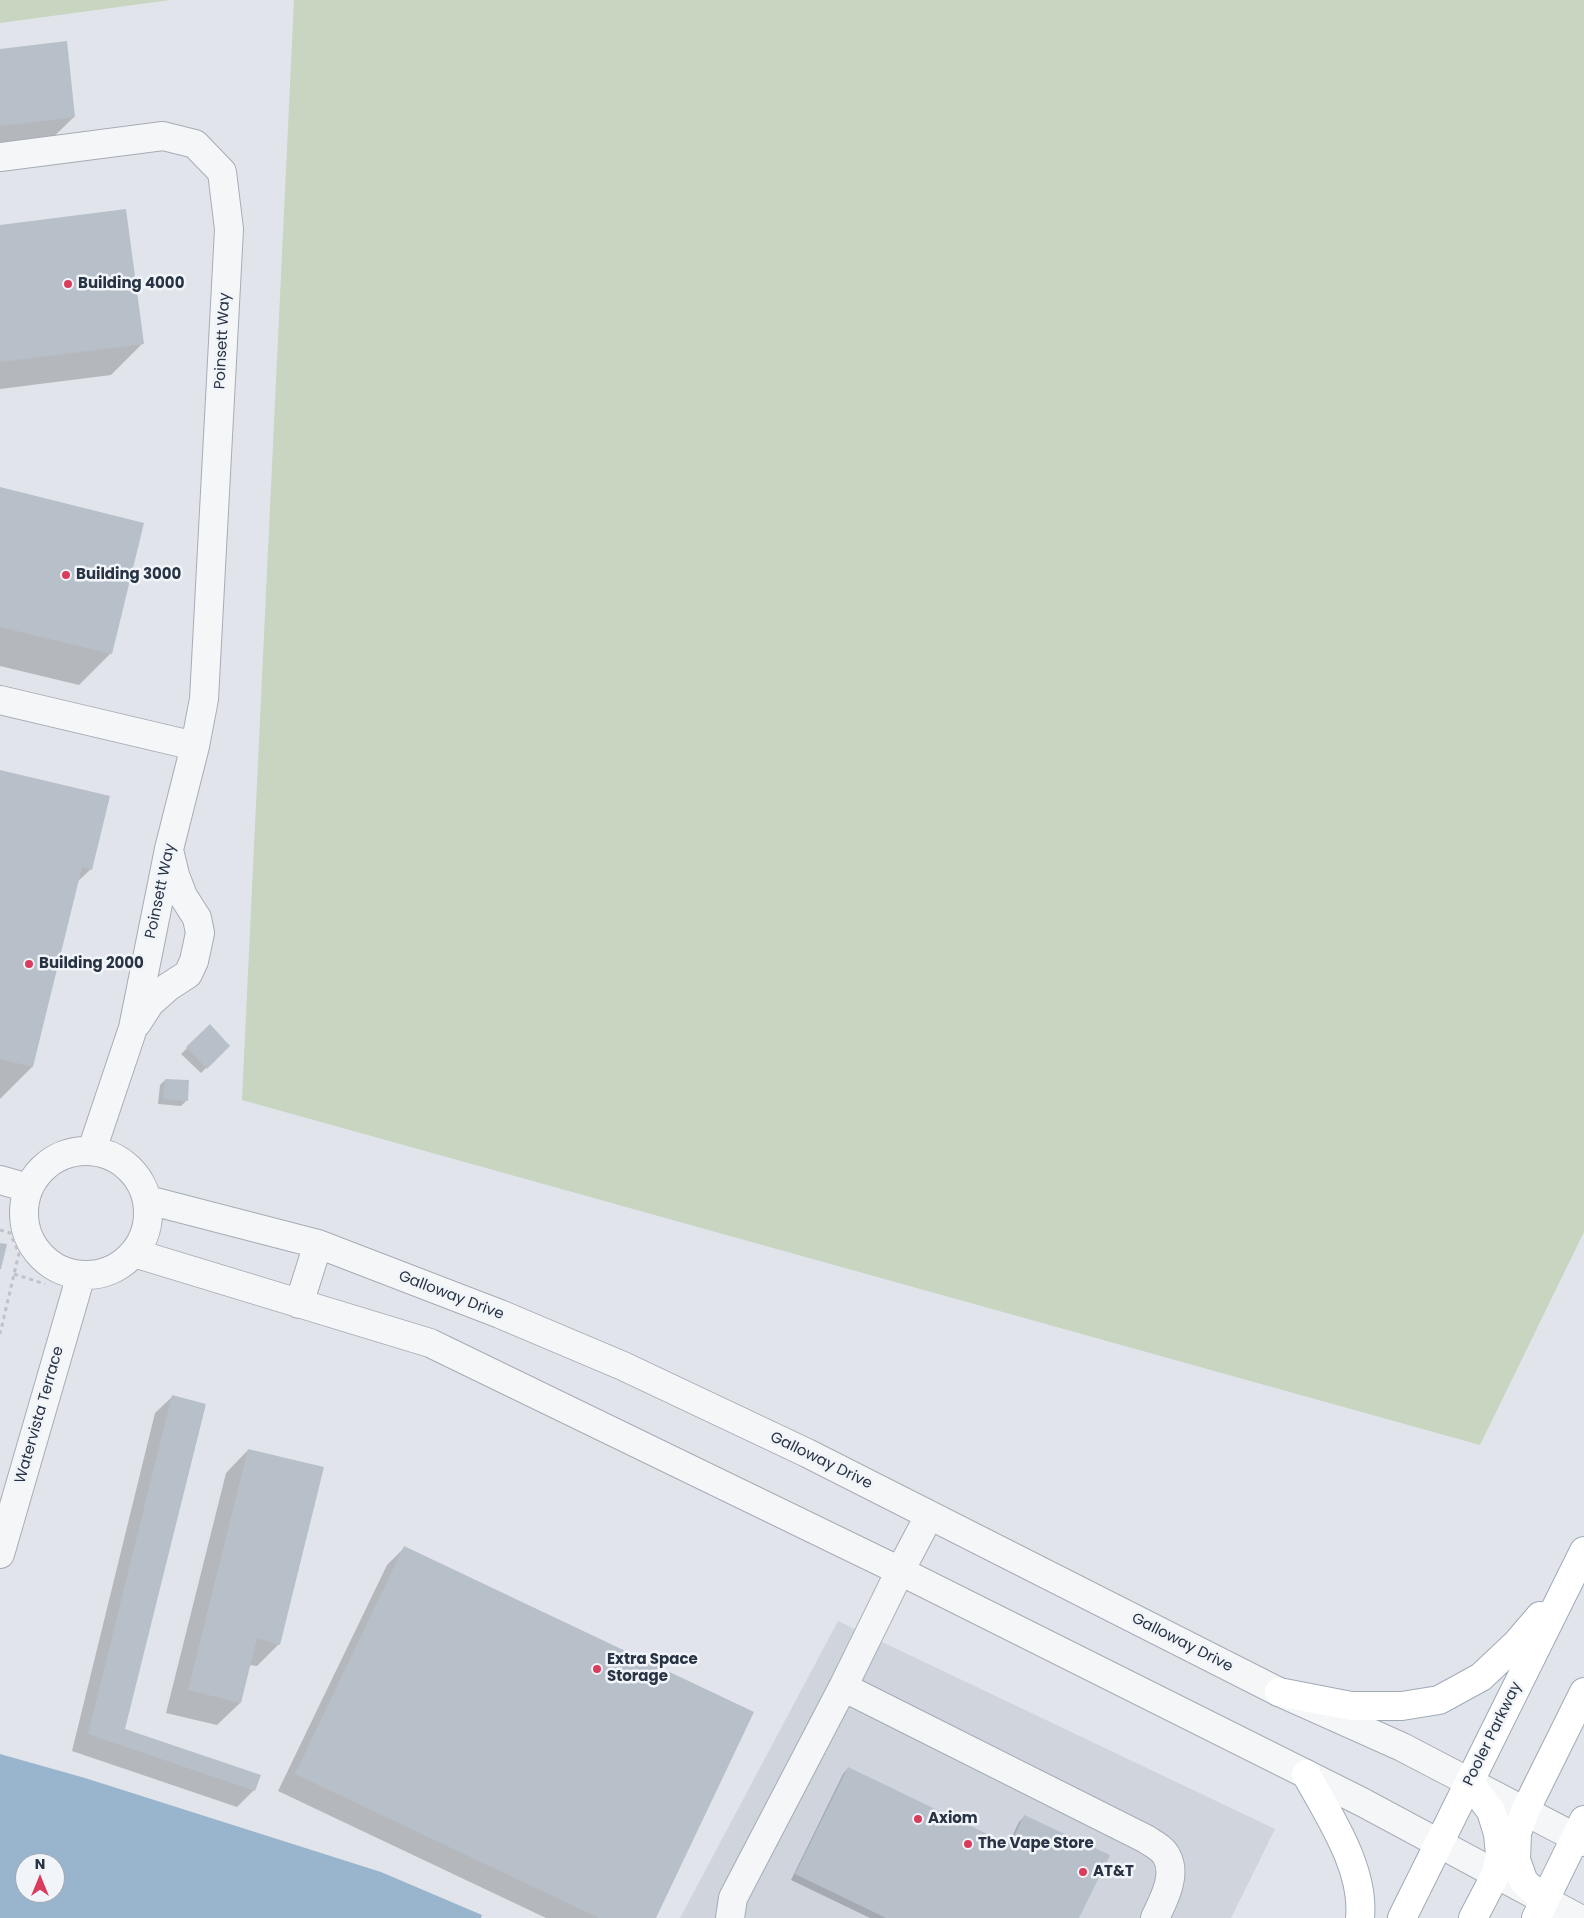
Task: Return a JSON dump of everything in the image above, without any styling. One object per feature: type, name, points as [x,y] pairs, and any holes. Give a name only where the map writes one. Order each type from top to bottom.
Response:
[{"type":"main road","name":"Pooler Parkway","points":[[1402,1918],[1584,1551]]},
{"type":"main road","points":[[1279,1692],[1351,1706],[1402,1706],[1439,1700],[1481,1676],[1516,1644],[1567,1584]]},
{"type":"main road","points":[[1540,1909],[1524,1882],[1516,1860],[1517,1833],[1525,1811],[1584,1692]]},
{"type":"main road","points":[[1306,1774],[1350,1854],[1362,1906],[1360,1918]]},
{"type":"main road","points":[[1469,1782],[1491,1811],[1498,1834],[1500,1854],[1496,1874],[1473,1918]]},
{"type":"main road","points":[[1540,1909],[1581,1833]]},
{"type":"street","name":"Poinsett Way","points":[[0,156],[163,136],[195,144],[222,172],[229,229],[204,699],[195,746],[169,849],[133,1028],[92,1150]]},
{"type":"street","points":[[0,700],[195,746]]},
{"type":"street","points":[[133,1028],[150,1003],[168,987],[188,974],[194,961],[200,933],[197,918],[183,896],[175,875],[169,849]]},
{"type":"street","points":[[92,1150],[112,1156],[128,1166],[141,1182],[148,1200],[148,1220],[142,1241],[126,1261],[105,1272],[81,1275],[62,1270],[45,1260],[32,1245],[24,1227],[24,1207],[28,1188],[39,1171],[54,1158],[73,1151],[92,1150]]},
{"type":"street","points":[[0,1180],[28,1188]]},
{"type":"street","name":"Galloway Drive","points":[[148,1200],[318,1244],[500,1314],[622,1366],[807,1453],[1279,1692],[1402,1747],[1525,1811],[1581,1833]]},
{"type":"street","points":[[299,1304],[318,1244]]},
{"type":"street","points":[[134,1253],[430,1343],[900,1571],[1306,1774],[1496,1874],[1540,1909],[1578,1918]]},
{"type":"street","name":"Watervista Terrace","points":[[0,1554],[81,1275]]},
{"type":"street","points":[[731,1908],[929,1516]]},
{"type":"street","points":[[843,1687],[1146,1839],[1162,1849],[1168,1857],[1170,1882],[1155,1918]]},
{"type":"path","points":[[0,1230],[10,1233],[19,1253],[0,1334]]},
{"type":"shaded area","points":[[838,1621],[1275,1829],[1231,1918],[680,1918]]},
{"type":"green space","points":[[0,0],[170,0],[0,23]]},
{"type":"green space","points":[[294,0],[1584,0],[1584,1232],[1480,1445],[242,1100]]},
{"type":"water","points":[[0,1754],[85,1778],[381,1872],[482,1915],[481,1918],[0,1918]]},
{"type":"building","points":[[67,41],[75,117],[0,126],[0,49]]},
{"type":"building","name":"Building 4000","points":[[126,209],[144,344],[0,362],[0,225]]},
{"type":"building","name":"Building 3000","points":[[0,487],[144,523],[112,654],[0,627]]},
{"type":"building","name":"Building 2000","points":[[0,770],[110,796],[92,870],[82,867],[33,1067],[0,1059]]},
{"type":"building","points":[[210,1024],[230,1046],[207,1069],[186,1047]]},
{"type":"building","points":[[165,1079],[189,1080],[188,1101],[163,1099]]},
{"type":"building","points":[[0,1243],[7,1244],[1,1269],[0,1269]]},
{"type":"building","points":[[172,1395],[206,1404],[125,1729],[261,1775],[255,1791],[88,1734]]},
{"type":"building","points":[[248,1449],[324,1467],[280,1645],[257,1638],[241,1703],[188,1690]]},
{"type":"building","points":[[404,1546],[754,1712],[656,1918],[599,1918],[295,1774]]},
{"type":"building","points":[[848,1767],[1010,1845],[1024,1815],[1110,1855],[1079,1918],[886,1918],[795,1874]]},
{"type":"place","name":"Building 4000","points":[[68,284]]},
{"type":"place","name":"Building 3000","points":[[66,575]]},
{"type":"place","name":"Building 2000","points":[[29,964]]},
{"type":"place","name":"Extra Space Storage","points":[[597,1669]]},
{"type":"place","name":"Axiom","points":[[918,1819]]},
{"type":"place","name":"The Vape Store","points":[[968,1844]]},
{"type":"place","name":"AT&T","points":[[1083,1872]]}]
